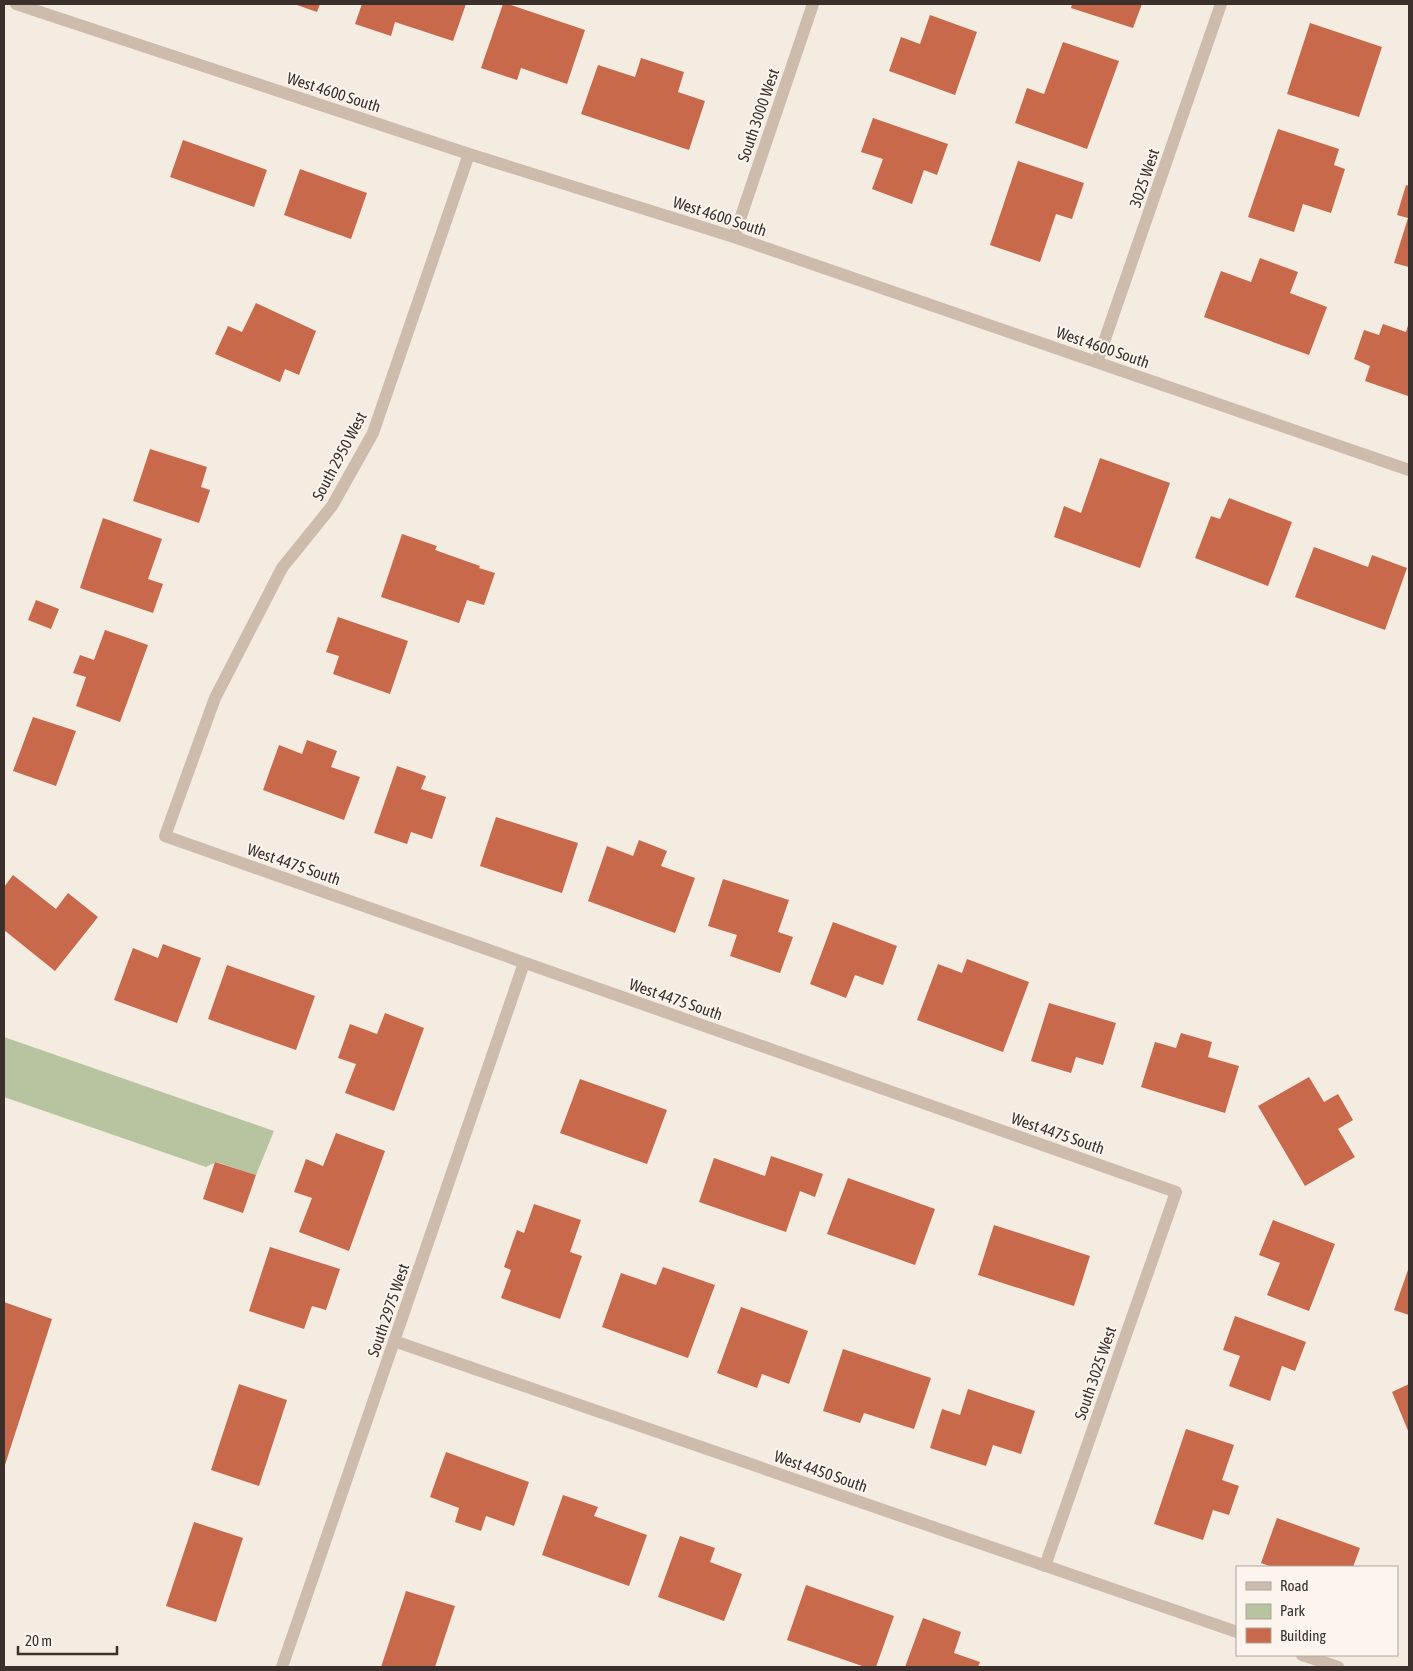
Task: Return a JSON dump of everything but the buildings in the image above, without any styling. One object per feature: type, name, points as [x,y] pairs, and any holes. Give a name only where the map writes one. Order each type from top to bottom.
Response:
[{"type":"street","name":"West 4600 South","points":[[16,4],[469,154],[734,237],[1409,470]]},
{"type":"street","name":"South 3000 West","points":[[734,237],[813,4]]},
{"type":"street","name":"3025 West","points":[[1097,362],[1221,4]]},
{"type":"street","name":"South 2950 West","points":[[165,836],[215,698],[282,568],[332,506],[373,432],[469,154]]},
{"type":"street","name":"West 4475 South","points":[[165,836],[1176,1192]]},
{"type":"street","name":"South 2975 West","points":[[282,1667],[524,963]]},
{"type":"street","name":"South 3025 West","points":[[1045,1566],[1176,1192]]},
{"type":"street","name":"West 4450 South","points":[[394,1341],[1236,1632]]},
{"type":"street","points":[[1305,1656],[1338,1667]]},
{"type":"green space","points":[[4,1037],[274,1131],[256,1175],[216,1162],[206,1167],[4,1097]]}]
